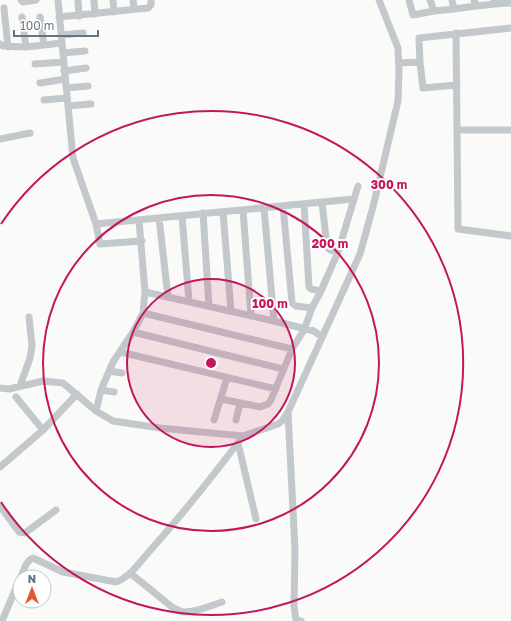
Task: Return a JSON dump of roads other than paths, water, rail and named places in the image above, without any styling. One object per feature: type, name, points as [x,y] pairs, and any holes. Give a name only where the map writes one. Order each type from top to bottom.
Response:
[{"type":"street","points":[[21,0],[22,2],[36,0]]},
{"type":"street","points":[[58,0],[73,158],[96,224],[100,244],[142,241]]},
{"type":"street","points":[[78,0],[79,16]]},
{"type":"street","points":[[94,0],[95,14]]},
{"type":"street","points":[[113,0],[114,12]]},
{"type":"street","points":[[133,0],[134,9]]},
{"type":"street","points":[[60,18],[150,7],[151,0]]},
{"type":"street","points":[[0,388],[9,389],[43,381],[63,382],[96,411],[113,421],[160,428],[243,436],[278,424],[282,421],[288,412],[360,254],[374,203],[398,101],[398,48],[379,0]]},
{"type":"street","points":[[409,0],[413,15],[454,9],[475,3],[511,3]]},
{"type":"street","points":[[430,0],[434,11]]},
{"type":"street","points":[[452,0],[454,9]]},
{"type":"street","points":[[4,8],[8,47]]},
{"type":"street","points":[[22,17],[26,47]]},
{"type":"street","points":[[40,17],[44,45]]},
{"type":"street","points":[[457,86],[423,88],[419,38],[511,28]]},
{"type":"street","points":[[61,35],[84,33]]},
{"type":"street","points":[[456,33],[458,229],[511,236]]},
{"type":"street","points":[[0,44],[8,47],[26,47],[62,43]]},
{"type":"street","points":[[63,53],[85,50]]},
{"type":"street","points":[[35,64],[64,62]]},
{"type":"street","points":[[399,63],[420,62]]},
{"type":"street","points":[[64,71],[86,68]]},
{"type":"street","points":[[40,83],[65,79]]},
{"type":"street","points":[[66,88],[88,86]]},
{"type":"street","points":[[44,100],[67,98]]},
{"type":"street","points":[[68,106],[91,104]]},
{"type":"street","points":[[457,130],[511,130]]},
{"type":"street","points":[[0,139],[30,133]]},
{"type":"street","points":[[221,399],[260,407],[265,406],[271,400],[292,349],[304,330],[312,308],[338,252],[358,186]]},
{"type":"street","points":[[96,224],[354,199]]},
{"type":"street","points":[[322,202],[327,247],[330,250],[338,252]]},
{"type":"street","points":[[304,204],[309,287],[311,289],[321,291]]},
{"type":"street","points":[[283,206],[292,303],[296,306],[312,308]]},
{"type":"street","points":[[264,208],[274,321]]},
{"type":"street","points":[[243,210],[251,316]]},
{"type":"street","points":[[223,212],[231,311]]},
{"type":"street","points":[[203,214],[209,306]]},
{"type":"street","points":[[182,216],[189,301]]},
{"type":"street","points":[[159,218],[168,297]]},
{"type":"street","points":[[96,411],[101,390],[113,362],[143,314],[144,292],[142,241],[139,220]]},
{"type":"street","points":[[144,292],[189,301],[274,321],[304,330],[314,331],[322,337]]},
{"type":"street","points":[[143,314],[292,349]]},
{"type":"street","points":[[20,386],[30,358],[32,346],[29,317]]},
{"type":"street","points":[[133,332],[283,369]]},
{"type":"street","points":[[120,352],[276,389]]},
{"type":"street","points":[[109,371],[122,373]]},
{"type":"street","points":[[214,420],[227,378]]},
{"type":"street","points":[[101,390],[114,392]]},
{"type":"street","points":[[0,468],[43,430],[77,394]]},
{"type":"street","points":[[16,397],[43,430]]},
{"type":"street","points":[[236,420],[240,403]]},
{"type":"street","points":[[288,412],[295,550],[294,606],[296,620],[301,621]]},
{"type":"street","points":[[24,569],[27,562],[34,558],[63,572],[116,582],[130,573],[176,522],[243,436]]},
{"type":"street","points":[[238,443],[256,519]]},
{"type":"street","points":[[0,506],[22,533],[25,533],[56,510]]},
{"type":"street","points":[[130,573],[172,607],[180,611],[186,612],[201,609],[222,602]]},
{"type":"street","points":[[2,621],[12,597]]}]
